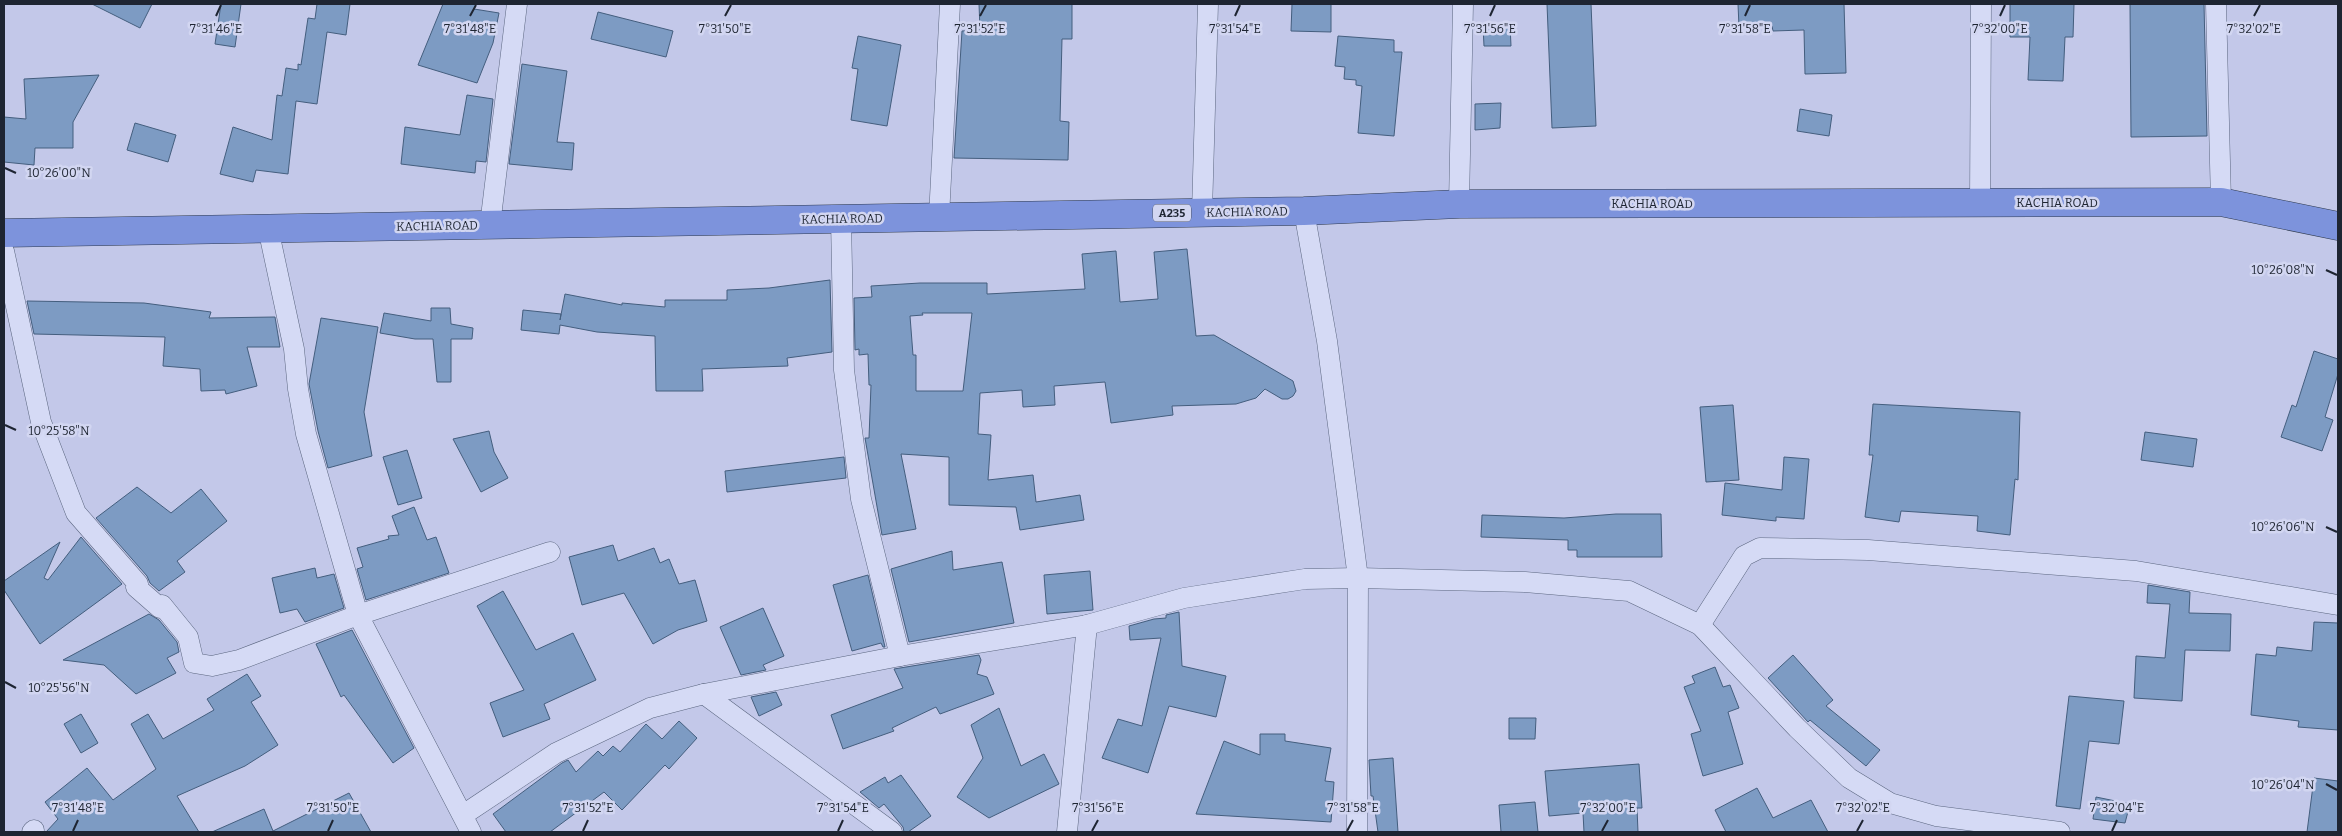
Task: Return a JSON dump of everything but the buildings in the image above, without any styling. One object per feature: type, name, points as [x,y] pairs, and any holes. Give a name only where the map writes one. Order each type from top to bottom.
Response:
[{"type":"highway","name":"KACHIA ROAD","points":[[4,233],[1304,211],[1459,204],[2221,202],[2338,226]]},
{"type":"street","points":[[490,226],[517,4]]},
{"type":"street","points":[[939,217],[950,4]]},
{"type":"street","points":[[1202,212],[1208,4]]},
{"type":"street","points":[[1459,204],[1463,4]]},
{"type":"street","points":[[1980,203],[1981,4]]},
{"type":"street","points":[[2216,4],[2221,202]]},
{"type":"street","points":[[1304,211],[1327,341],[1358,578],[1357,832]]},
{"type":"street","points":[[841,219],[844,370],[859,490],[900,656]]},
{"type":"street","points":[[268,228],[294,348],[298,389],[306,434],[358,615],[467,824],[556,753],[650,708],[704,694],[900,656],[1087,624],[1184,598],[1305,579],[1358,578],[1525,582],[1629,591],[1700,624],[1797,728],[1849,778],[1890,803],[1936,816],[2060,832]]},
{"type":"street","points":[[4,251],[41,422],[76,513],[138,584],[136,587],[160,608],[162,604],[188,636],[194,663],[212,666],[239,660],[358,615],[550,552]]},
{"type":"street","points":[[1700,624],[1744,556],[1760,548],[1868,550],[2136,571],[2338,605]]},
{"type":"street","points":[[1067,832],[1087,624]]},
{"type":"street","points":[[704,694],[892,832]]}]
